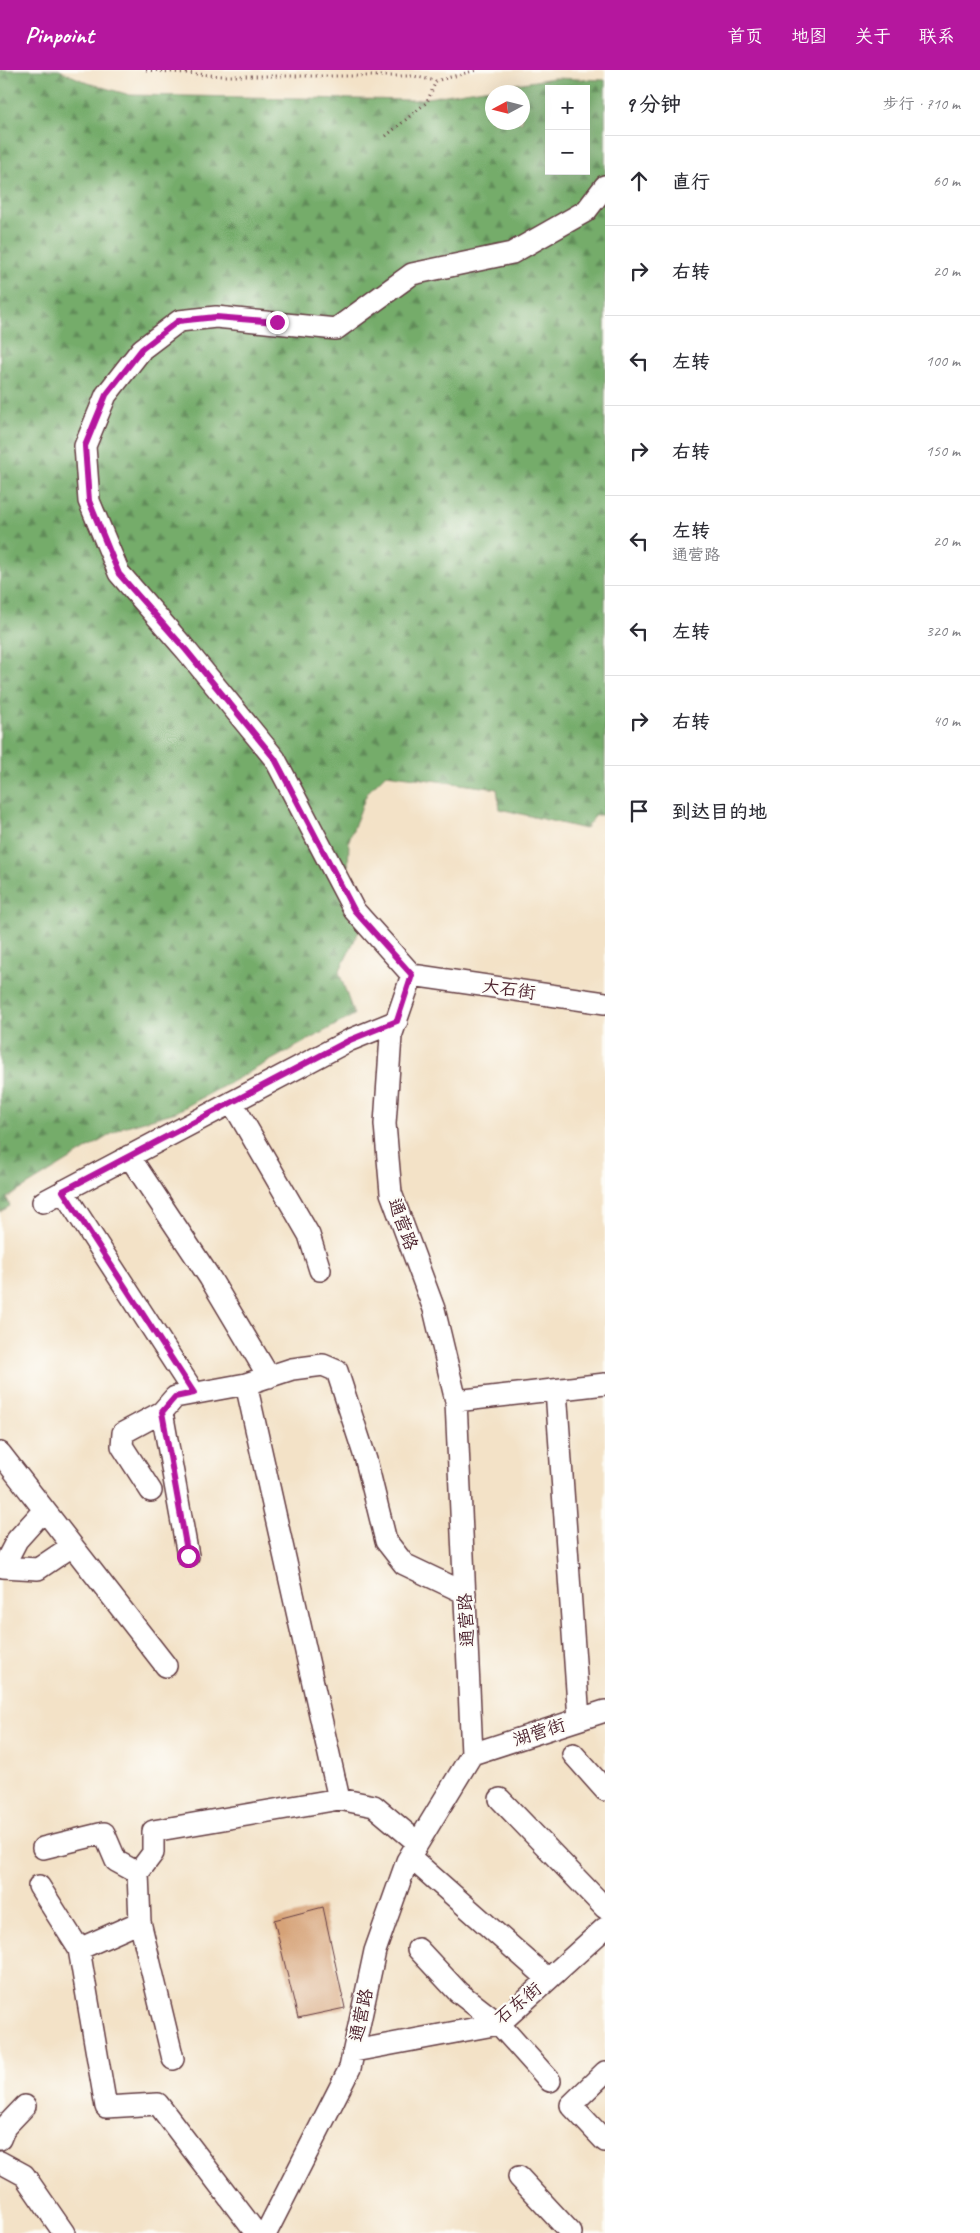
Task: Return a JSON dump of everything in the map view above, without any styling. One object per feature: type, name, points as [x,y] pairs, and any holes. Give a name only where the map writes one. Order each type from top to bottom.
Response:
[{"type":"street","points":[[412,975],[354,910],[275,759],[186,650],[119,574],[89,501],[85,446],[106,395],[142,349],[178,321],[216,317],[336,329],[412,274],[512,253],[595,207],[605,186]]},
{"type":"street","name":"大石街","points":[[412,975],[605,1004]]},
{"type":"street","name":"通营路","points":[[266,2233],[350,2068],[375,1951],[414,1850],[472,1754],[456,1401],[434,1309],[391,1192],[385,1124],[391,1036],[412,975]]},
{"type":"street","points":[[43,1202],[350,1040],[397,1021]]},
{"type":"street","points":[[232,1102],[309,1235],[320,1270]]},
{"type":"street","points":[[129,1156],[210,1278],[269,1377]]},
{"type":"street","points":[[63,1191],[194,1393]]},
{"type":"street","points":[[151,1491],[122,1446],[124,1433],[162,1412],[175,1397],[246,1384],[292,1369],[323,1365],[337,1371],[366,1460],[386,1541],[404,1564],[465,1593]]},
{"type":"street","points":[[246,1384],[338,1799]]},
{"type":"street","points":[[456,1401],[605,1384]]},
{"type":"street","points":[[556,1390],[579,1719]]},
{"type":"street","points":[[162,1412],[188,1556]]},
{"type":"street","points":[[0,1453],[166,1666]]},
{"type":"street","points":[[44,1510],[17,1540],[1,1568],[38,1569],[72,1546]]},
{"type":"street","name":"湖营街","points":[[472,1754],[605,1711]]},
{"type":"street","points":[[573,1754],[605,1790]]},
{"type":"street","points":[[173,2059],[140,1922],[138,1873],[153,1853],[153,1831],[338,1799],[374,1806],[414,1850],[548,1979]]},
{"type":"street","points":[[500,1799],[605,1908]]},
{"type":"street","points":[[43,1848],[104,1833],[116,1861],[138,1873]]},
{"type":"street","points":[[39,1886],[79,1949],[106,2107],[158,2104],[256,2233]]},
{"type":"street","points":[[79,1949],[140,1922]]},
{"type":"street","name":"石东街","points":[[354,2051],[499,2024],[605,1928]]},
{"type":"street","points":[[418,1949],[458,1992],[499,2024],[550,2081]]},
{"type":"street","points":[[605,2072],[571,2105],[605,2141]]},
{"type":"street","points":[[0,2139],[5,2127],[25,2106]]},
{"type":"street","points":[[0,2162],[24,2175],[64,2233]]},
{"type":"street","points":[[519,2177],[571,2233]]},
{"type":"path","points":[[146,70],[223,76],[413,76],[436,81],[477,70]]},
{"type":"path","points":[[386,136],[427,102],[436,81]]},
{"type":"green space","points":[[0,70],[59,70],[88,83],[130,95],[414,100],[485,89],[485,130],[530,130],[530,85],[509,85],[554,78],[605,80],[605,815],[596,815],[585,829],[500,809],[497,789],[386,774],[367,793],[349,840],[348,877],[368,913],[339,972],[354,1015],[176,1112],[123,1127],[7,1198],[10,1206],[0,1212]]},
{"type":"building","points":[[323,1907],[345,2008],[298,2018],[274,1920]]},
{"type":"route","points":[[188,1556],[162,1412],[175,1397],[194,1393],[63,1191],[350,1040],[397,1021],[412,975],[354,910],[275,759],[186,650],[119,574],[89,501],[85,446],[106,395],[142,349],[178,321],[216,317],[277,322]]}]
